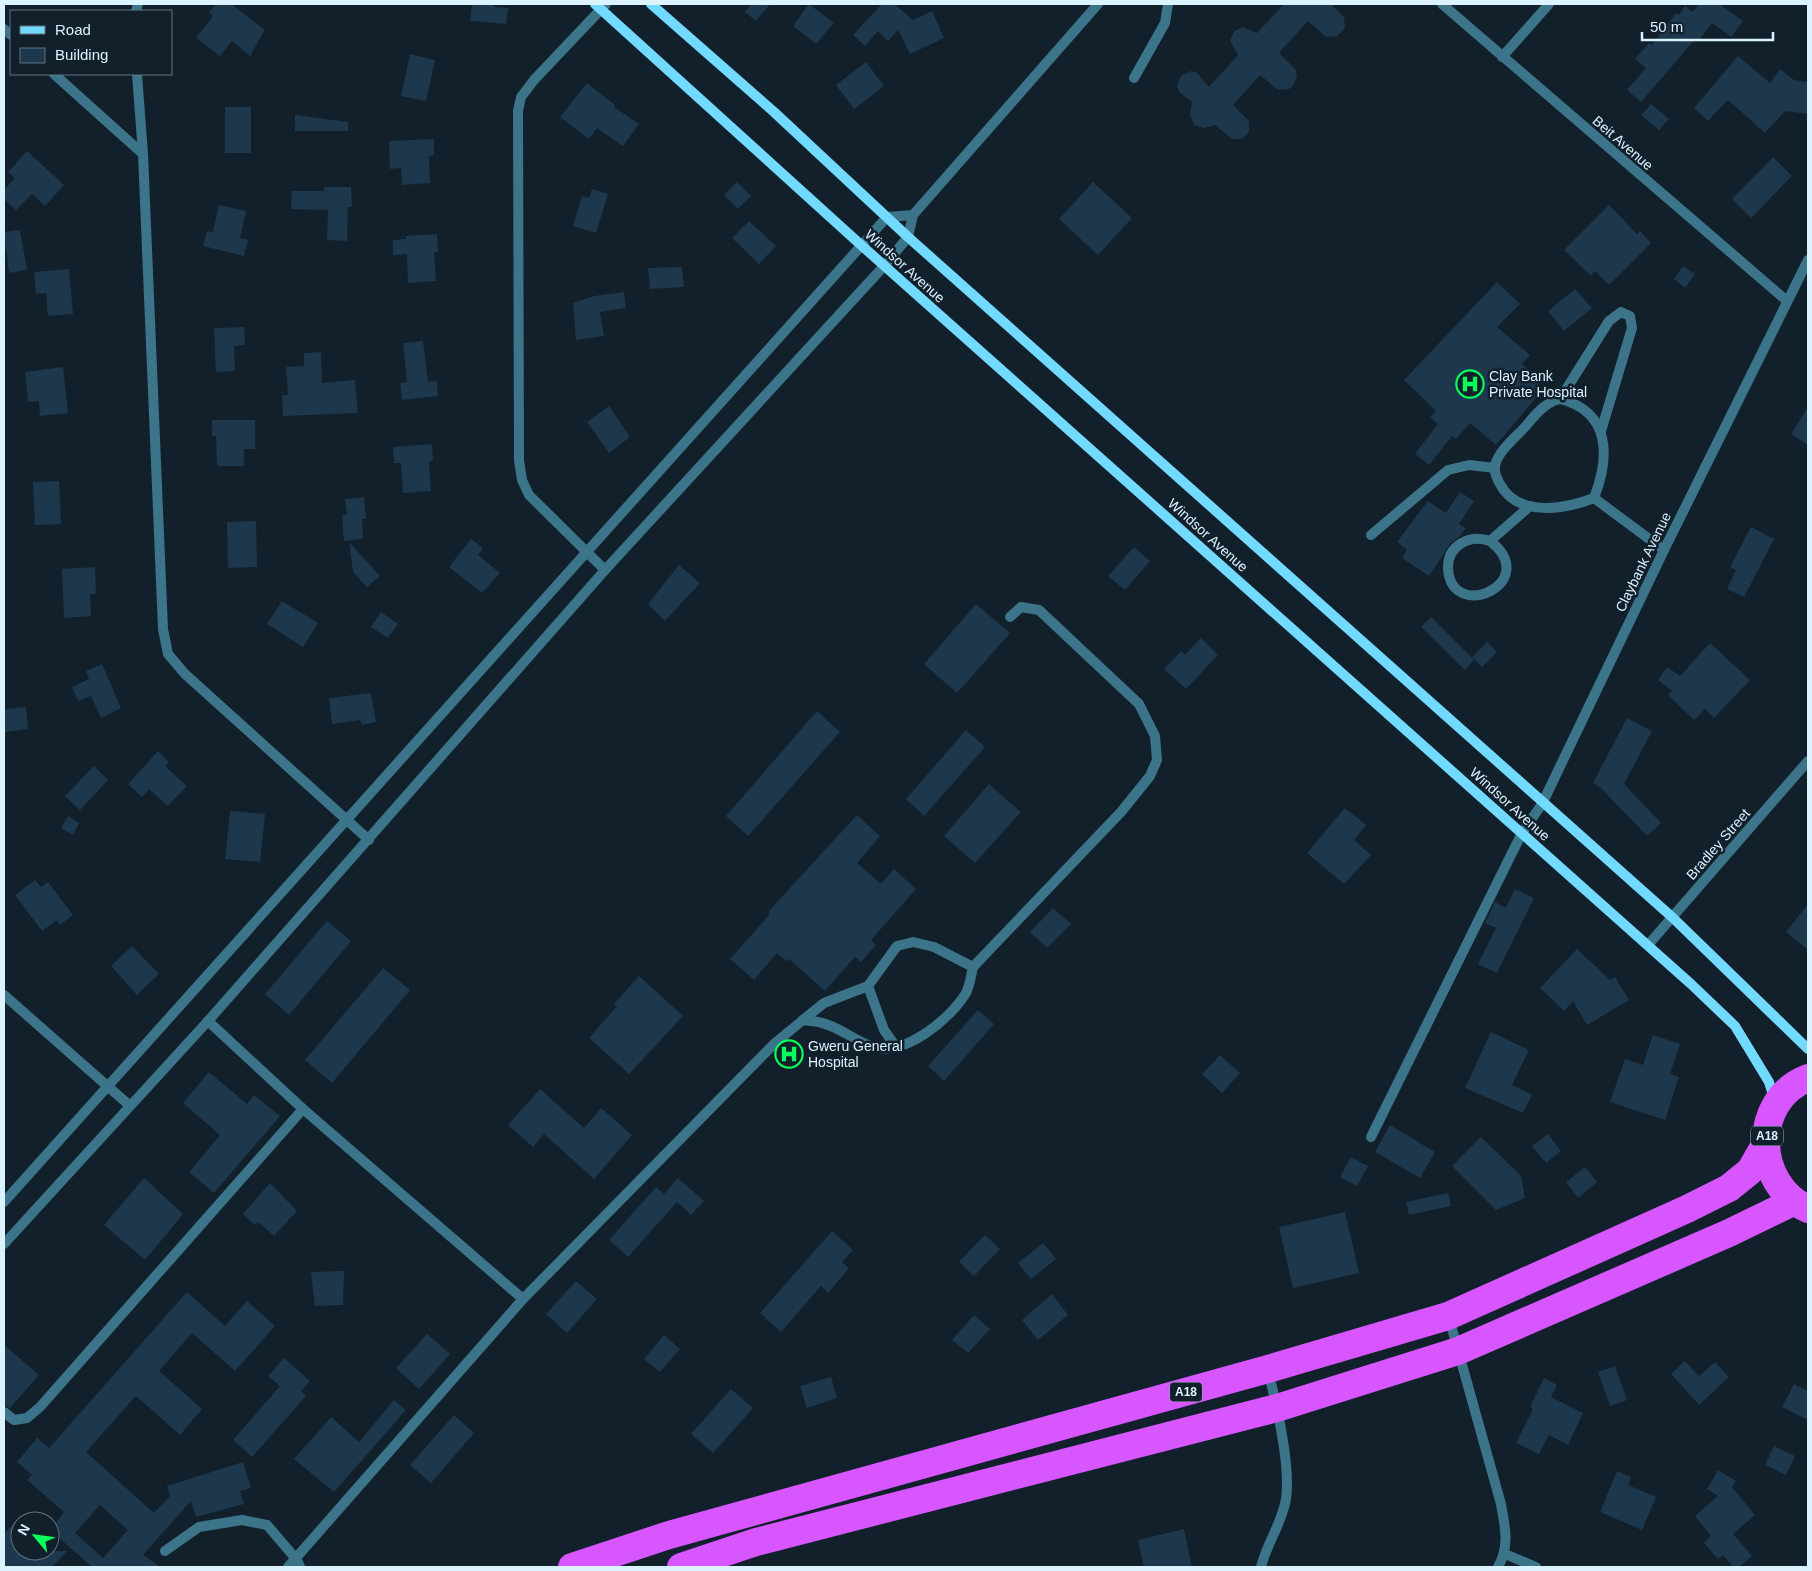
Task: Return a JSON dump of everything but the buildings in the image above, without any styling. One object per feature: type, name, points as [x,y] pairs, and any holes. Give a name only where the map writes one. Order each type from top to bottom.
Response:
[{"type":"highway","name":"A18","points":[[572,1567],[669,1535],[1268,1369],[1448,1316],[1687,1209],[1729,1188],[1750,1171],[1765,1145],[1770,1118],[1784,1095],[1808,1078]]},
{"type":"highway","name":"A18","points":[[681,1567],[792,1533],[1277,1408],[1458,1352],[1729,1233],[1801,1206],[1772,1177],[1765,1145]]},
{"type":"highway","points":[[1159,1399],[1171,1435]]},
{"type":"highway","points":[[985,1447],[997,1480]]},
{"type":"highway","points":[[782,1504],[792,1533]]},
{"type":"main road","name":"Windsor Avenue","points":[[652,4],[774,112],[908,237],[1542,804],[1672,917],[1808,1049]]},
{"type":"main road","name":"Windsor Avenue","points":[[600,6],[884,266],[1648,945],[1735,1026],[1769,1082],[1777,1106]]},
{"type":"street","points":[[4,1244],[208,1021],[605,570],[884,266],[908,237],[914,215],[1098,4]]},
{"type":"street","points":[[1134,78],[1165,23],[1168,4]]},
{"type":"street","name":"Beit Avenue","points":[[1442,4],[1787,301]]},
{"type":"street","points":[[1502,57],[1548,4]]},
{"type":"street","points":[[600,6],[534,80],[521,97],[518,111],[519,440],[522,480],[529,495],[605,570]]},
{"type":"street","points":[[55,75],[143,154]]},
{"type":"street","points":[[137,75],[143,154],[162,619],[168,654],[185,674],[369,840]]},
{"type":"street","points":[[4,1202],[861,245],[887,217],[914,215]]},
{"type":"street","name":"Claybank Avenue","points":[[1371,1137],[1522,834],[1542,804],[1664,550],[1808,260]]},
{"type":"street","points":[[1560,399],[1609,321],[1620,312],[1626,312],[1630,316],[1632,328],[1601,430]]},
{"type":"street","points":[[1560,399],[1571,402],[1586,412],[1601,430],[1606,452],[1601,480],[1594,498],[1573,506],[1555,508],[1530,506],[1517,502],[1502,489],[1496,477],[1494,468],[1499,456],[1540,410],[1549,402],[1560,399]]},
{"type":"street","points":[[1371,535],[1448,470],[1469,464],[1494,468]]},
{"type":"street","points":[[1594,498],[1664,550]]},
{"type":"street","points":[[1490,541],[1530,506]]},
{"type":"street","points":[[1473,538],[1490,541],[1503,554],[1506,563],[1503,580],[1490,593],[1472,596],[1463,593],[1451,580],[1448,571],[1451,554],[1464,541],[1473,538]]},
{"type":"street","points":[[803,1020],[823,1023],[876,1048],[896,1047],[912,1041],[937,1025],[956,1006],[967,990],[973,967],[1121,812],[1150,776],[1157,760],[1155,736],[1139,704],[1039,610],[1021,607],[1010,617]]},
{"type":"street","name":"Bradley Street","points":[[1648,945],[1808,762]]},
{"type":"street","points":[[288,1567],[298,1564],[523,1299],[775,1043],[824,1003],[868,986],[897,946],[912,942],[934,947],[973,967]]},
{"type":"street","points":[[868,986],[884,1030],[896,1047]]},
{"type":"street","points":[[4,995],[129,1106]]},
{"type":"street","points":[[208,1021],[303,1109],[523,1299]]},
{"type":"street","points":[[4,1412],[14,1420],[27,1418],[40,1408],[303,1109]]},
{"type":"street","points":[[1448,1316],[1501,1504],[1506,1533],[1506,1554],[1498,1567]]},
{"type":"street","points":[[1261,1567],[1286,1499],[1286,1473],[1277,1408],[1268,1369]]},
{"type":"street","points":[[165,1550],[199,1527],[242,1520],[268,1525],[298,1564]]},
{"type":"street","points":[[1506,1554],[1536,1567]]},
{"type":"place","name":"Clay Bank Private Hospital","points":[[1470,384]]},
{"type":"place","name":"Gweru General Hospital","points":[[789,1054]]}]
